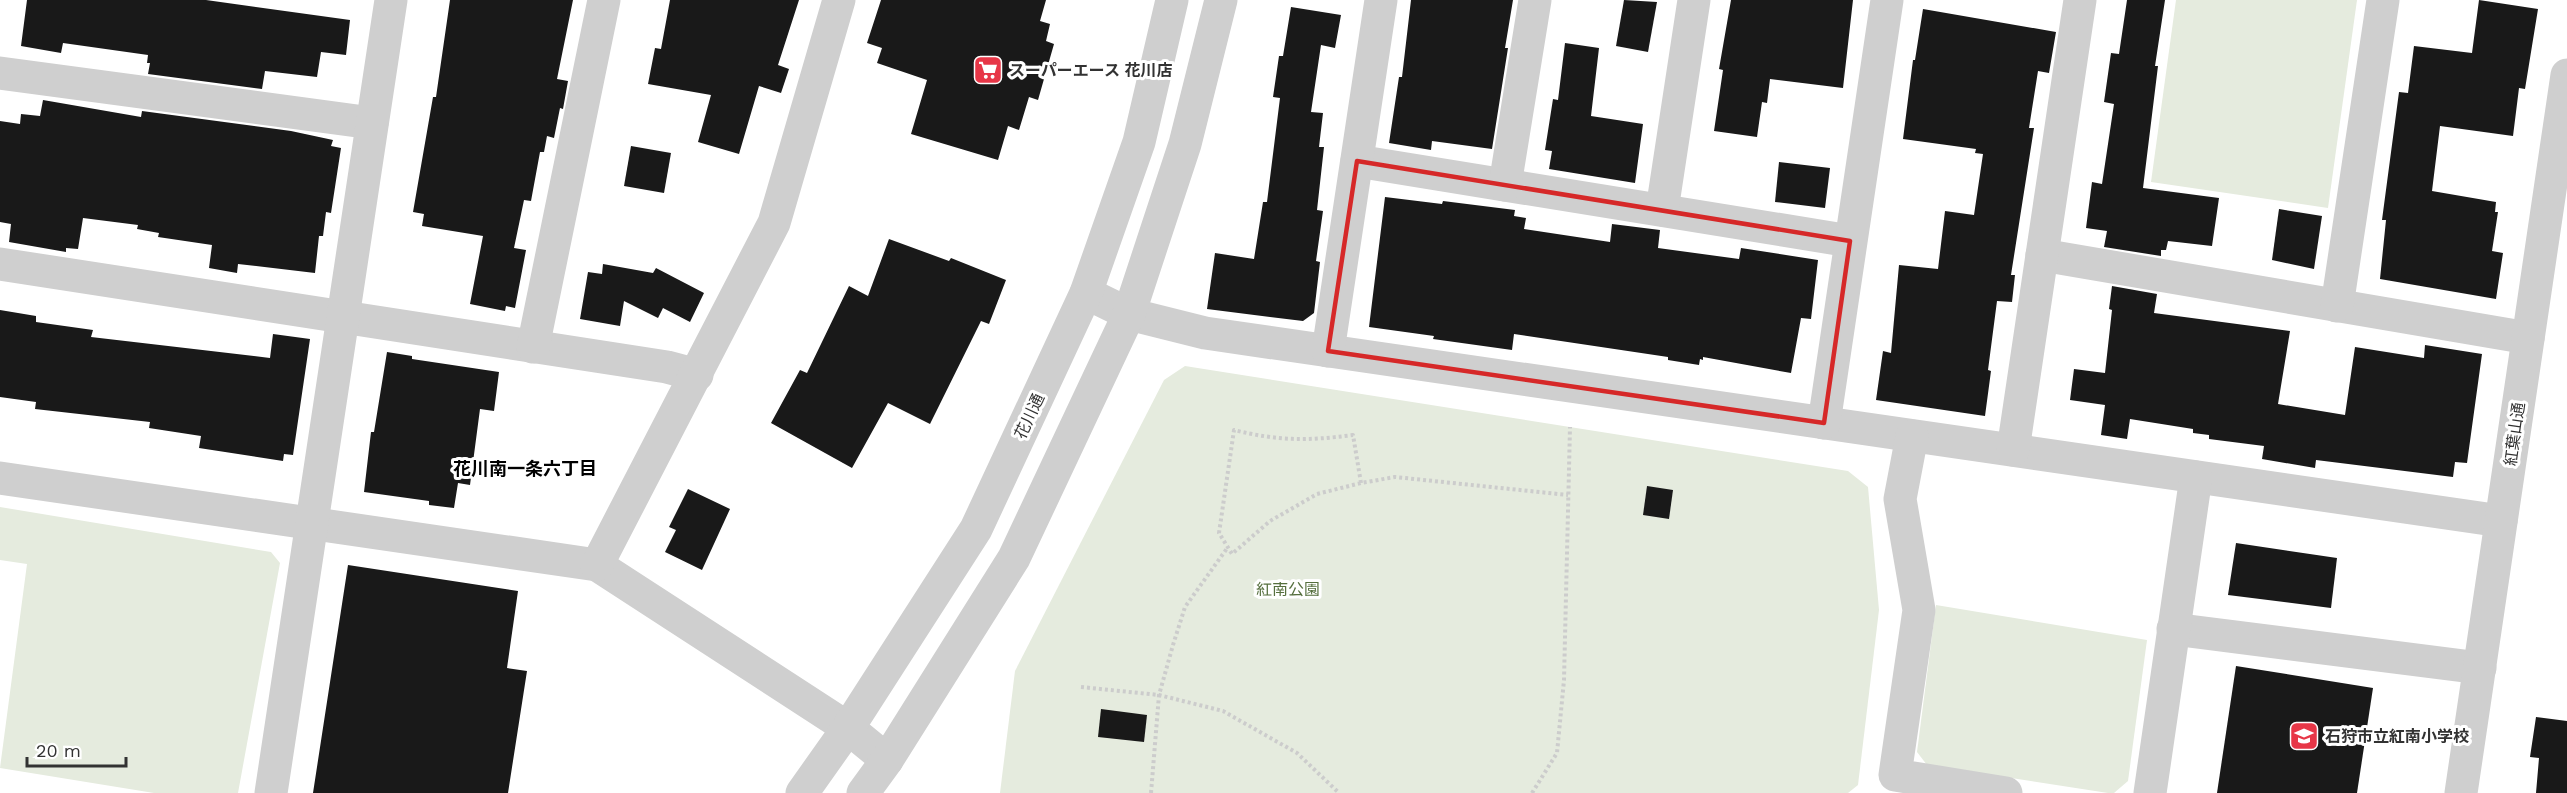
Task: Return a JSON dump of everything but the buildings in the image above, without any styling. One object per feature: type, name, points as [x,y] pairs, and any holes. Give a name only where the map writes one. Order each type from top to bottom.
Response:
[{"type":"street","points":[[271,793],[310,523],[391,0]]},
{"type":"street","points":[[533,347],[604,0]]},
{"type":"street","points":[[597,565],[774,223],[839,0]]},
{"type":"street","name":"花川通","points":[[802,793],[849,728],[976,529],[1086,293],[1139,142],[1172,0]]},
{"type":"street","points":[[863,793],[887,760],[1014,558],[1129,314],[1185,144],[1221,0]]},
{"type":"street","points":[[1328,351],[1381,0]]},
{"type":"street","points":[[1505,185],[1535,0]]},
{"type":"street","points":[[1662,210],[1694,0]]},
{"type":"street","points":[[1824,423],[1887,0]]},
{"type":"street","points":[[2013,450],[2080,0]]},
{"type":"street","points":[[2337,306],[2383,0]]},
{"type":"street","points":[[0,73],[372,123]]},
{"type":"street","name":"紅葉山通","points":[[2461,793],[2567,75]]},
{"type":"street","points":[[1357,161],[1850,241]]},
{"type":"street","points":[[2042,255],[2528,338]]},
{"type":"street","points":[[0,264],[667,367],[697,375]]},
{"type":"street","points":[[1086,293],[1129,314],[1205,333],[2501,521]]},
{"type":"street","points":[[1912,436],[1900,499],[1919,610],[1896,775],[2006,793]]},
{"type":"street","points":[[2150,793],[2196,477]]},
{"type":"street","points":[[0,478],[597,565],[849,728],[887,760]]},
{"type":"street","points":[[2173,629],[2480,668]]},
{"type":"path","points":[[1532,793],[1557,753],[1563,680],[1570,427]]},
{"type":"path","points":[[1361,483],[1353,435],[1311,441],[1266,438],[1234,430],[1219,533],[1232,554],[1270,521],[1317,494],[1395,477],[1568,495]]},
{"type":"path","points":[[1151,793],[1159,695],[1185,607],[1228,547]]},
{"type":"path","points":[[1081,687],[1159,695],[1223,711],[1297,753],[1339,793]]},
{"type":"highlighted area","points":[[1357,161],[1850,241],[1824,423],[1328,351]]},
{"type":"green space","points":[[2176,0],[2357,0],[2328,208],[2151,182]]},
{"type":"green space","name":"紅南公園","points":[[1185,366],[1848,471],[1868,487],[1879,610],[1858,785],[1848,793],[1000,793],[1015,671],[1164,380]]},
{"type":"green space","points":[[0,507],[271,552],[280,563],[238,793],[154,793],[0,768],[27,564],[0,560]]},
{"type":"green space","points":[[1936,605],[2147,640],[2128,781],[2114,793],[2108,793],[1927,765],[1917,752]]},
{"type":"place","name":"スーパーエース 花川店","points":[[988,70]]},
{"type":"place","name":"石狩市立紅南小学校","points":[[2304,736]]},
{"type":"district","name":"花川南一条六丁目","points":[[525,469]]}]
